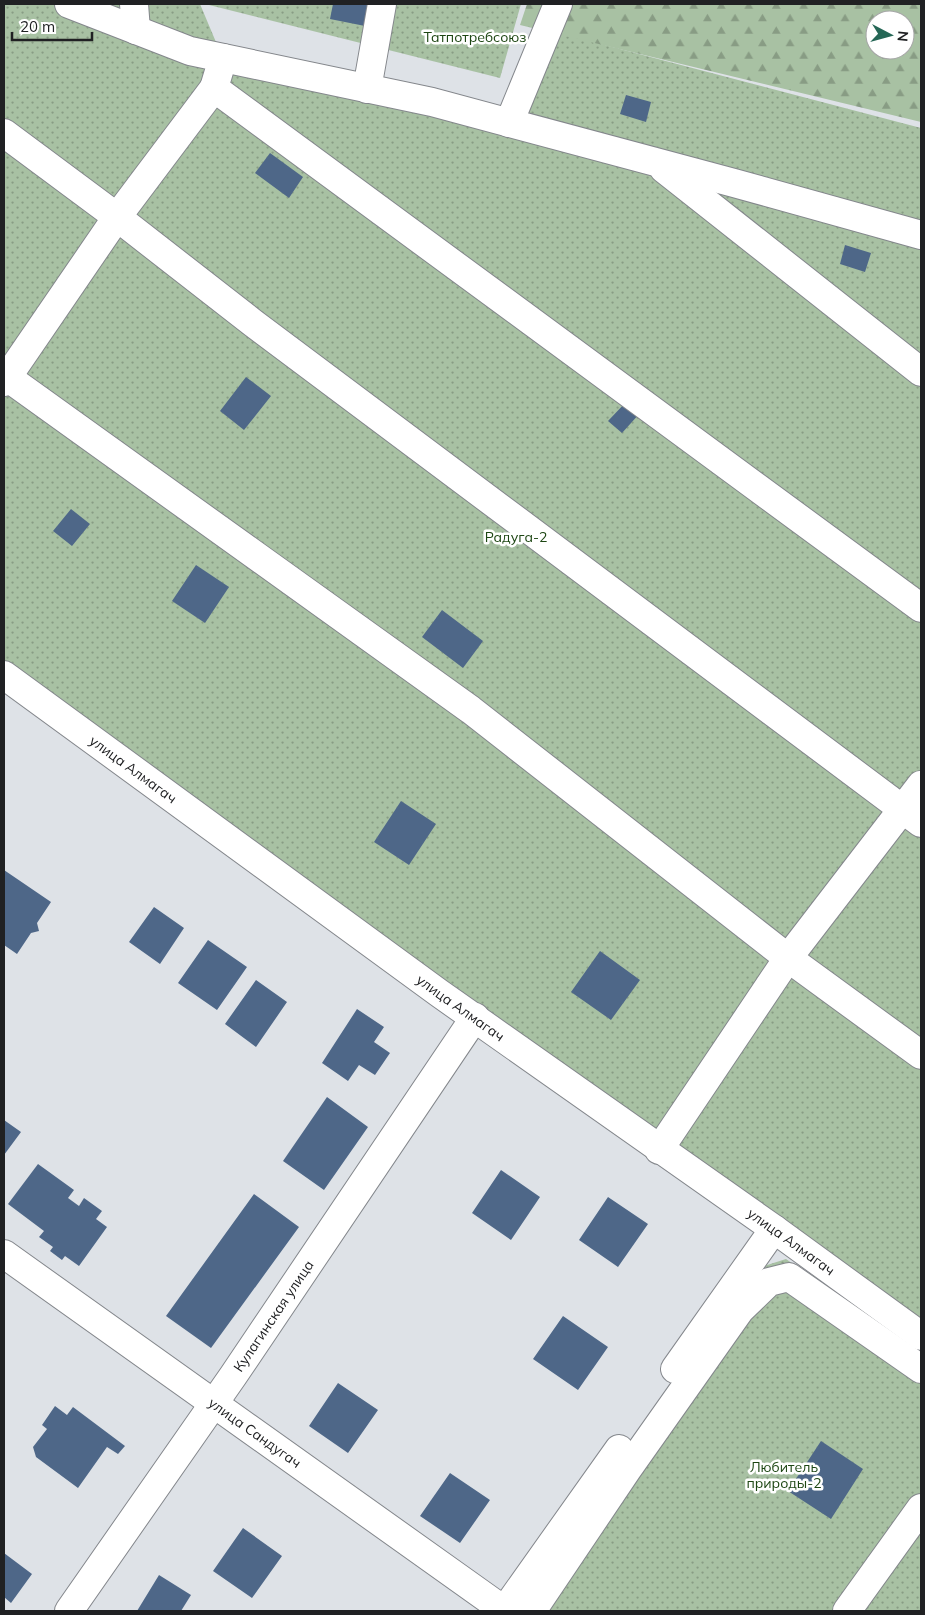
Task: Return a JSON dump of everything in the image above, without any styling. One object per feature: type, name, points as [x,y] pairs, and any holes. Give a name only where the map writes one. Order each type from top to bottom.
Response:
[{"type":"street","points":[[69,4],[135,17],[190,51],[432,102],[921,235]]},
{"type":"street","points":[[366,89],[382,4]]},
{"type":"street","points":[[508,123],[558,4]]},
{"type":"street","points":[[223,58],[214,88],[117,217],[5,378],[471,710],[788,958],[921,1055]]},
{"type":"street","points":[[214,88],[921,608]]},
{"type":"street","points":[[4,133],[117,217],[261,329],[912,816]]},
{"type":"street","points":[[655,162],[921,372]]},
{"type":"street","name":"улица Алмагач","points":[[4,674],[439,993],[659,1150],[774,1229],[921,1336]]},
{"type":"street","points":[[659,1150],[788,958],[912,816],[921,785]]},
{"type":"street","name":"Кулагинская улица","points":[[69,1611],[474,1017]]},
{"type":"street","points":[[504,1611],[774,1229]]},
{"type":"street","name":"улица Сандугач","points":[[4,1254],[504,1611]]},
{"type":"street","points":[[532,1611],[627,1470],[740,1310],[769,1282],[789,1277],[921,1369]]},
{"type":"street","points":[[847,1611],[921,1508]]},
{"type":"green space","name":"Радуга-2","points":[[4,4],[200,4],[226,66],[510,130],[559,33],[921,128],[921,1326],[4,668]]},
{"type":"green space","name":"Татпотребсоюз","points":[[205,4],[521,4],[500,78]]},
{"type":"green space","points":[[527,4],[921,4],[921,122],[520,25]]},
{"type":"green space","name":"Любитель природы-2","points":[[786,1259],[921,1354],[921,1611],[518,1611],[764,1266]]},
{"type":"building","points":[[333,4],[369,4],[365,26],[330,19]]},
{"type":"building","points":[[626,95],[651,102],[646,122],[620,114]]},
{"type":"building","points":[[270,153],[303,177],[289,198],[255,173]]},
{"type":"building","points":[[845,245],[871,253],[865,272],[840,264]]},
{"type":"building","points":[[246,377],[271,396],[244,430],[220,411]]},
{"type":"building","points":[[627,401],[640,413],[622,433],[608,421]]},
{"type":"building","points":[[71,509],[90,524],[72,546],[53,531]]},
{"type":"building","points":[[196,565],[229,587],[205,623],[172,601]]},
{"type":"building","points":[[442,610],[483,641],[463,668],[422,637]]},
{"type":"building","points":[[401,801],[436,824],[409,865],[374,842]]},
{"type":"building","points":[[4,870],[51,902],[37,923],[39,931],[31,933],[17,954],[4,945]]},
{"type":"building","points":[[154,907],[184,928],[160,964],[129,942]]},
{"type":"building","points":[[208,940],[247,967],[217,1010],[178,983]]},
{"type":"building","points":[[600,951],[640,980],[611,1020],[571,992]]},
{"type":"building","points":[[256,980],[287,1002],[256,1047],[225,1024]]},
{"type":"building","points":[[357,1009],[384,1027],[374,1042],[390,1053],[375,1075],[359,1065],[348,1081],[322,1063]]},
{"type":"building","points":[[327,1097],[368,1127],[324,1190],[283,1161]]},
{"type":"building","points":[[4,1120],[21,1132],[4,1155]]},
{"type":"building","points":[[38,1164],[74,1190],[68,1198],[79,1206],[84,1198],[102,1211],[96,1219],[107,1227],[79,1266],[65,1256],[62,1260],[50,1251],[53,1247],[39,1237],[44,1231],[8,1204]]},
{"type":"building","points":[[501,1170],[540,1197],[511,1240],[472,1213]]},
{"type":"building","points":[[254,1194],[299,1227],[211,1348],[166,1316]]},
{"type":"building","points":[[608,1197],[648,1224],[618,1267],[579,1240]]},
{"type":"building","points":[[563,1316],[608,1347],[578,1390],[533,1359]]},
{"type":"building","points":[[338,1383],[378,1410],[348,1453],[309,1426]]},
{"type":"building","points":[[55,1406],[67,1415],[73,1407],[125,1446],[118,1454],[107,1447],[78,1488],[36,1457],[33,1447],[47,1429],[42,1425]]},
{"type":"building","points":[[821,1441],[863,1469],[831,1519],[788,1491]]},
{"type":"building","points":[[450,1473],[490,1500],[460,1543],[420,1516]]},
{"type":"building","points":[[243,1528],[282,1556],[252,1598],[213,1571]]},
{"type":"building","points":[[4,1553],[32,1574],[11,1603],[4,1597]]},
{"type":"building","points":[[159,1575],[191,1595],[181,1611],[137,1611]]}]
